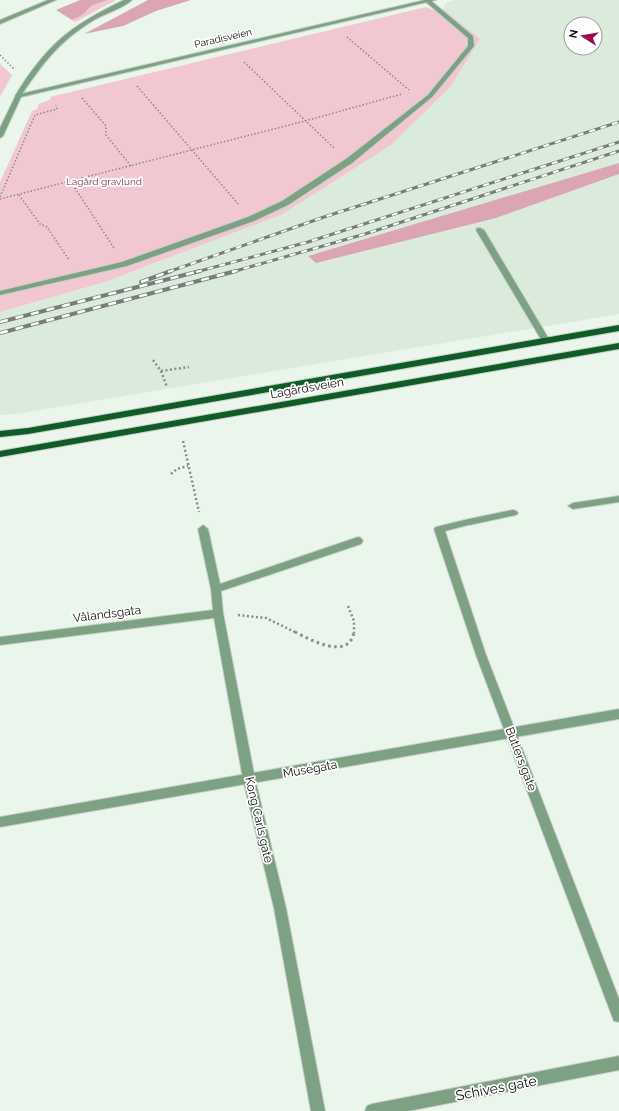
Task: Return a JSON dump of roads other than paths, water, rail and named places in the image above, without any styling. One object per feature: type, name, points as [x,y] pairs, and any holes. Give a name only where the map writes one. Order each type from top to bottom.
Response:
[{"type":"main road","name":"Lagårdsveien","points":[[0,434],[28,431],[619,328]]},
{"type":"main road","name":"Lagårdsveien","points":[[0,454],[619,346]]},
{"type":"street","points":[[0,22],[53,0]]},
{"type":"street","points":[[0,136],[18,96],[35,68],[49,51],[62,38],[98,15],[129,0]]},
{"type":"street","points":[[0,293],[124,264],[251,219],[285,203],[349,161],[430,96],[471,46],[471,37],[430,1]]},
{"type":"street","name":"Paradisveien","points":[[18,96],[430,1]]},
{"type":"street","points":[[480,230],[546,341]]},
{"type":"street","points":[[573,506],[619,499]]},
{"type":"street","name":"Butlers gate","points":[[513,513],[439,529],[481,655],[619,1016]]},
{"type":"street","name":"Kong Carls gate","points":[[203,529],[216,590],[218,613],[249,779],[280,908],[318,1111]]},
{"type":"street","points":[[216,590],[358,541]]},
{"type":"street","name":"Vålandsgata","points":[[0,641],[218,613]]},
{"type":"street","name":"Muségata","points":[[0,822],[512,734],[619,714]]},
{"type":"street","name":"Schives gate","points":[[372,1111],[619,1063]]},
{"type":"railway","points":[[168,272],[324,217],[619,122]]},
{"type":"railway","points":[[196,272],[308,242],[619,142]]},
{"type":"railway","points":[[232,272],[365,234],[619,151]]},
{"type":"railway","points":[[141,282],[171,271]]},
{"type":"railway","points":[[0,322],[200,271]]},
{"type":"railway","points":[[0,333],[236,271]]},
{"type":"park label","name":"Lagård gravlund","points":[[104,181]]}]
